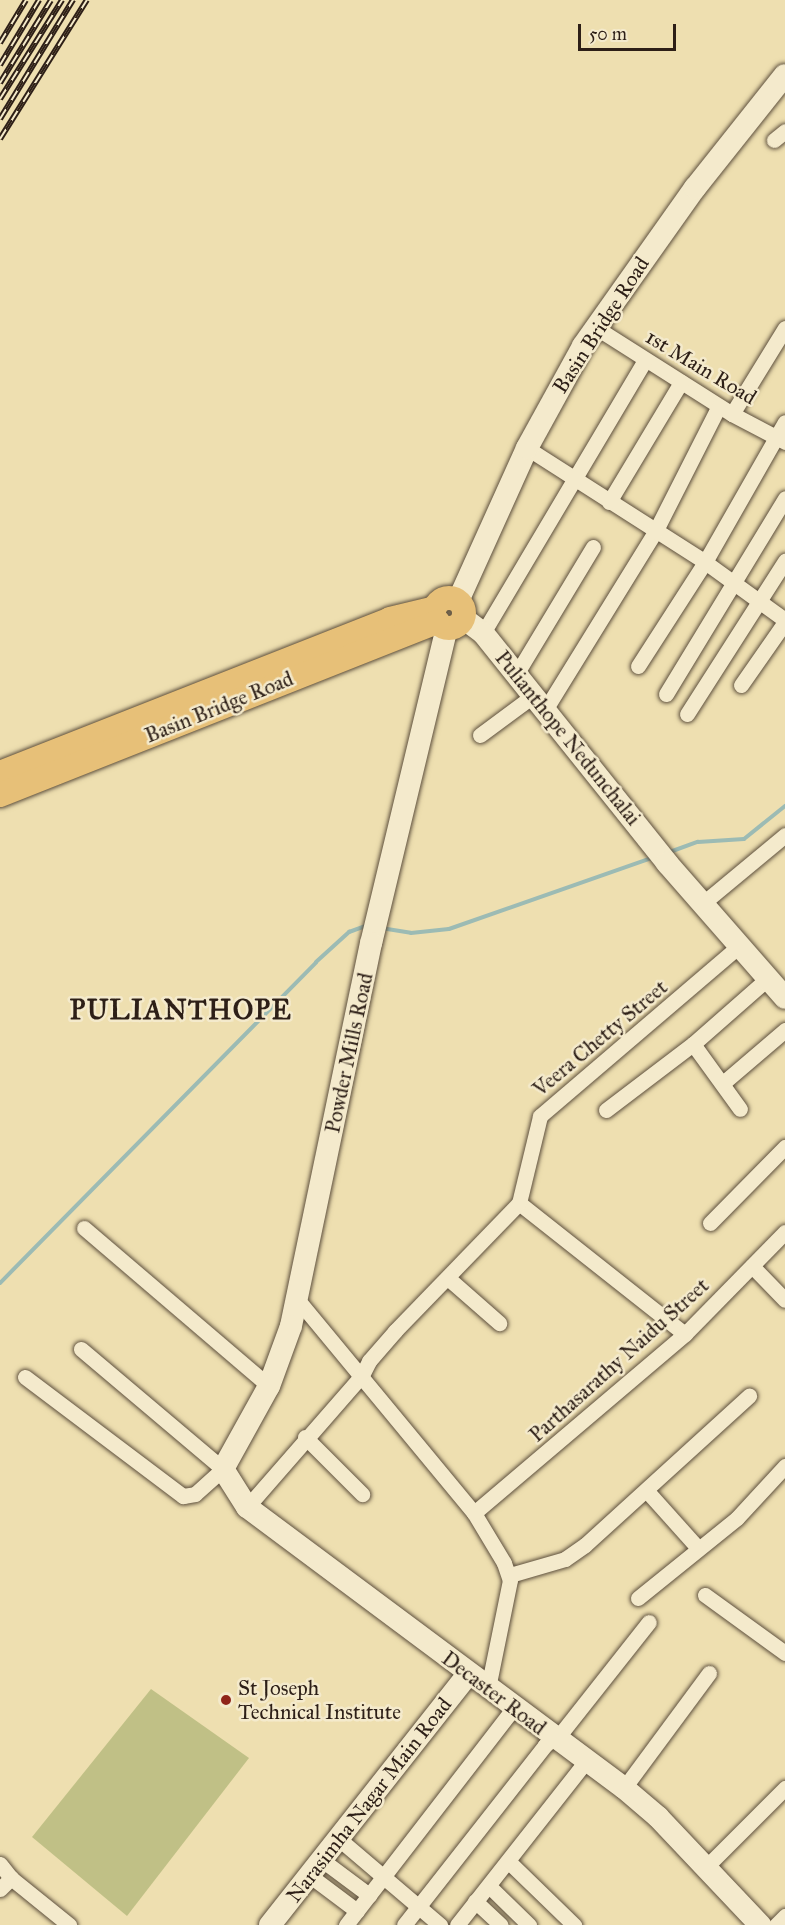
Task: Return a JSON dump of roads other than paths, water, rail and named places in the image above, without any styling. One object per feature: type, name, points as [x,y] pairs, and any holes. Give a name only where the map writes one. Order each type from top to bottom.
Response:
[{"type":"main road","name":"Basin Bridge Road","points":[[0,773],[390,619],[448,615]]},
{"type":"main road","name":"Basin Bridge Road","points":[[0,795],[448,615]]},
{"type":"street","name":"Basin Bridge Road","points":[[448,615],[527,448],[595,327],[695,188],[785,75]]},
{"type":"street","name":"1st Main Road","points":[[595,327],[725,410],[781,439]]},
{"type":"street","points":[[480,735],[540,702],[655,532],[725,410],[785,328]]},
{"type":"street","points":[[483,633],[573,476],[645,360]]},
{"type":"street","points":[[609,502],[681,381]]},
{"type":"street","points":[[638,666],[781,439],[785,422]]},
{"type":"street","points":[[527,448],[705,562],[785,621],[741,685]]},
{"type":"street","points":[[666,694],[785,498]]},
{"type":"street","points":[[517,673],[593,547]]},
{"type":"street","points":[[687,714],[785,561]]},
{"type":"street","name":"Pulianthope Nedunchalai","points":[[448,615],[483,633],[662,857],[785,998]]},
{"type":"street","name":"Powder Mills Road","points":[[222,1469],[269,1386],[297,1299],[371,944],[448,615]]},
{"type":"street","points":[[702,904],[783,840]]},
{"type":"street","name":"Veera Chetty Street","points":[[247,1507],[304,1437],[362,1375],[369,1361],[395,1331],[449,1279],[519,1203],[540,1116],[740,945]]},
{"type":"street","points":[[606,1110],[693,1044],[768,978]]},
{"type":"street","points":[[723,1083],[785,1030]]},
{"type":"street","points":[[693,1044],[740,1109]]},
{"type":"street","points":[[710,1223],[785,1147]]},
{"type":"street","points":[[519,1203],[685,1334]]},
{"type":"street","points":[[84,1228],[269,1386]]},
{"type":"street","name":"Parthasarathy Naidu Street","points":[[474,1513],[685,1334],[785,1232]]},
{"type":"street","points":[[752,1266],[785,1300]]},
{"type":"street","points":[[449,1279],[499,1323]]},
{"type":"street","points":[[297,1299],[474,1513],[510,1575],[488,1688]]},
{"type":"street","points":[[25,1377],[183,1496],[195,1494],[222,1469],[81,1349]]},
{"type":"street","points":[[510,1575],[565,1559],[647,1491],[750,1396]]},
{"type":"street","points":[[304,1437],[362,1494]]},
{"type":"street","points":[[638,1598],[737,1518],[785,1466]]},
{"type":"street","name":"Decaster Road","points":[[222,1469],[247,1507],[468,1674],[624,1788],[706,1867],[760,1925]]},
{"type":"street","points":[[647,1491],[698,1548]]},
{"type":"street","points":[[705,1595],[785,1653]]},
{"type":"street","points":[[404,1925],[553,1737],[562,1732],[648,1622]]},
{"type":"street","points":[[624,1788],[709,1673]]},
{"type":"street","name":"Narasimha Nagar Main Road","points":[[274,1924],[315,1867],[468,1674]]},
{"type":"street","points":[[346,1925],[514,1708]]},
{"type":"street","points":[[457,1925],[509,1862],[586,1761]]},
{"type":"street","points":[[706,1867],[785,1788]]},
{"type":"street","points":[[339,1839],[440,1925]]},
{"type":"street","points":[[509,1862],[574,1925]]},
{"type":"street","points":[[0,1864],[5,1884],[69,1925]]},
{"type":"street","points":[[315,1867],[369,1895]]},
{"type":"street","points":[[315,1867],[357,1911]]},
{"type":"street","points":[[489,1886],[529,1925]]},
{"type":"street","points":[[475,1901],[501,1925]]},
{"type":"street","points":[[776,1925],[785,1916]]},
{"type":"waterway","points":[[667,853],[698,842],[744,839],[785,806]]},
{"type":"waterway","points":[[381,928],[411,933],[449,929],[652,858]]},
{"type":"waterway","points":[[0,1283],[316,962],[349,932],[368,925]]},
{"type":"railway","points":[[0,43],[26,0]]},
{"type":"railway","points":[[0,65],[39,0]]},
{"type":"railway","points":[[0,83],[51,0]]},
{"type":"railway","points":[[0,99],[62,0]]},
{"type":"railway","points":[[0,119],[73,0]]},
{"type":"railway","points":[[0,139],[87,0]]},
{"type":"place","name":"St Joseph Technical Institute","points":[[226,1700]]},
{"type":"district","name":"PULIANTHOPE","points":[[181,1010]]}]
